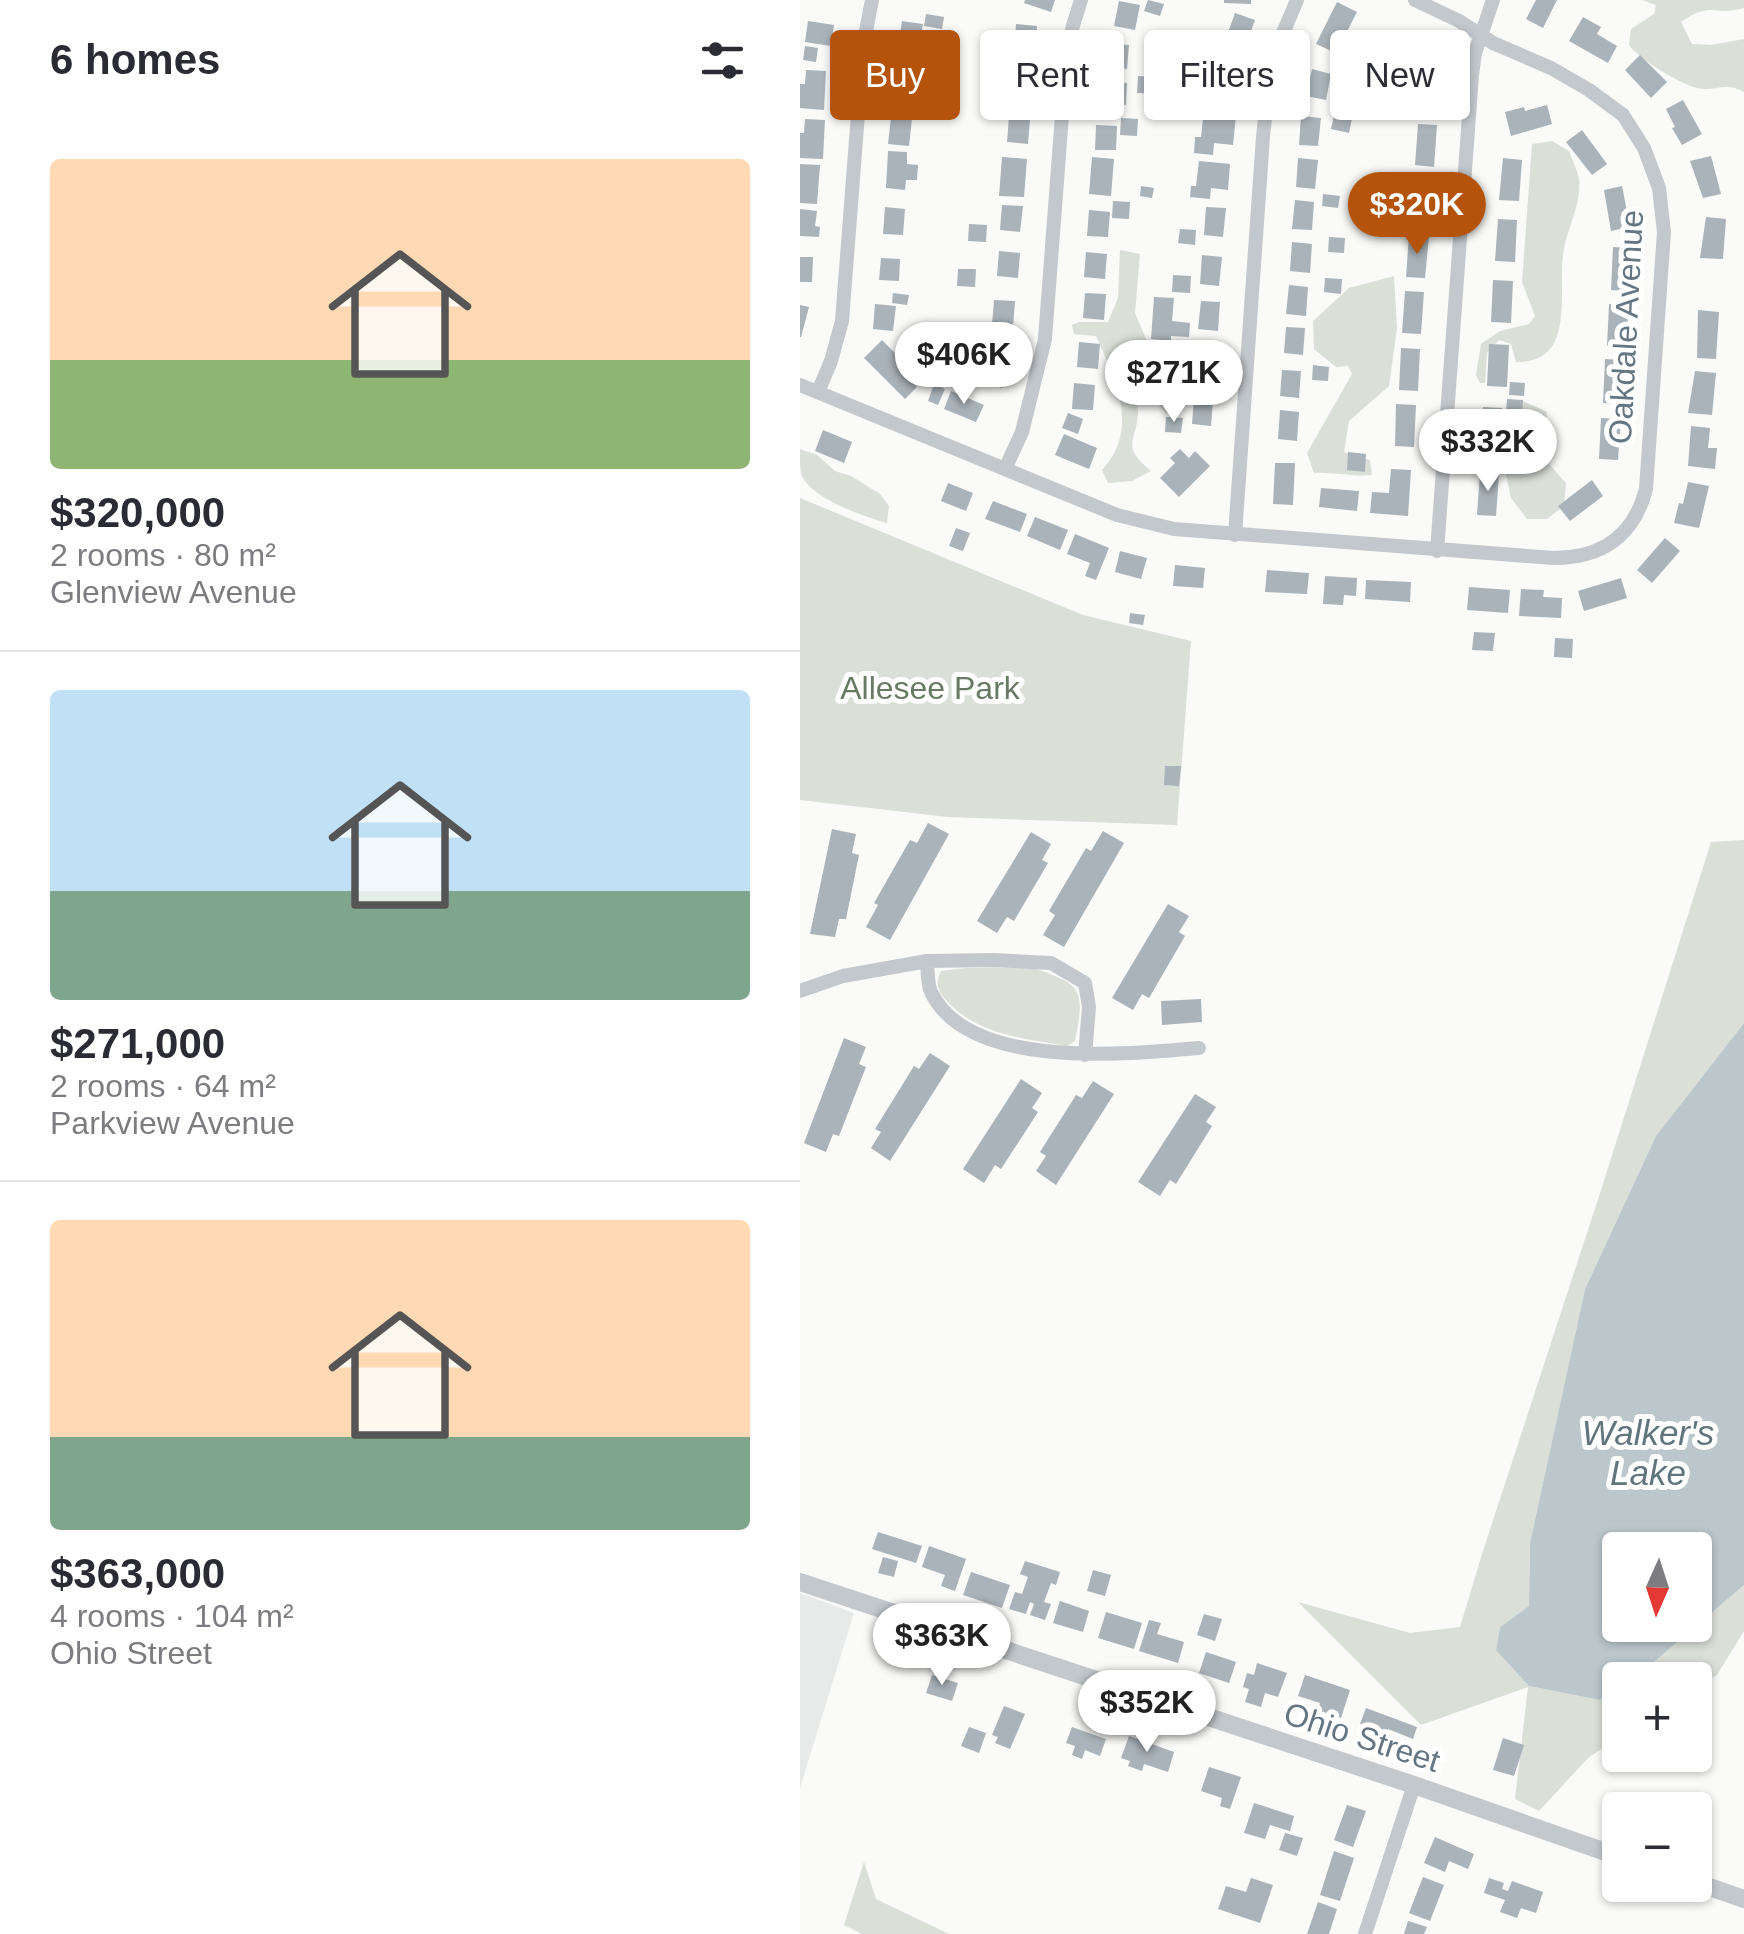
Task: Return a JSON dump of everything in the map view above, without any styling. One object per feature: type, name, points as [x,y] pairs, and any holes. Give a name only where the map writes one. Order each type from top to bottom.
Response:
[{"type":"street","points":[[818,392],[842,322],[858,101],[872,0]]},
{"type":"street","points":[[1005,469],[1022,432],[1045,339],[1064,89],[1072,29],[1081,0]]},
{"type":"street","points":[[1235,535],[1262,136],[1278,45],[1298,0]]},
{"type":"street","name":"Oakdale Avenue","points":[[1414,0],[1551,68],[1590,90],[1623,116],[1644,148],[1658,188],[1664,232],[1646,489],[1641,510],[1618,539],[1575,558],[1438,550]]},
{"type":"street","points":[[800,384],[1144,523],[1235,535],[1438,550],[1474,52],[1493,0]]},
{"type":"street","points":[[927,962],[929,988],[938,1004],[959,1024],[1005,1043],[1085,1055],[1199,1048]]},
{"type":"street","points":[[800,991],[842,976],[927,962],[1051,962],[1085,983],[1089,1006],[1085,1055]]},
{"type":"street","name":"Ohio Street","points":[[800,1582],[1602,1850]]},
{"type":"street","points":[[1365,1934],[1414,1785]]},
{"type":"street","points":[[1712,1888],[1744,1899]]},
{"type":"shaded area","points":[[800,1593],[854,1613],[800,1788]]},
{"type":"green space","points":[[1642,0],[1744,0],[1744,8],[1707,10],[1681,22],[1692,44],[1744,39],[1744,92],[1731,87],[1690,86],[1634,51],[1629,45],[1631,29],[1654,14],[1656,5]]},
{"type":"green space","points":[[1552,141],[1569,151],[1579,189],[1564,247],[1562,307],[1556,339],[1548,351],[1535,359],[1516,362],[1511,344],[1499,340],[1487,353],[1485,383],[1480,383],[1476,375],[1481,344],[1500,331],[1529,324],[1535,316],[1522,282],[1532,144]]},
{"type":"green space","points":[[1120,250],[1140,254],[1135,313],[1150,348],[1163,365],[1198,388],[1166,414],[1153,396],[1133,388],[1138,413],[1133,449],[1151,471],[1132,481],[1108,483],[1102,470],[1120,438],[1121,404],[1096,336],[1074,334],[1072,325],[1108,322],[1118,298]]},
{"type":"green space","points":[[1394,276],[1397,328],[1389,386],[1349,421],[1344,452],[1370,460],[1372,475],[1314,473],[1307,453],[1352,374],[1348,366],[1336,367],[1314,349],[1313,321],[1349,288]]},
{"type":"green space","points":[[1521,400],[1547,412],[1541,455],[1566,483],[1564,506],[1547,519],[1527,519],[1511,498],[1503,461],[1507,428]]},
{"type":"green space","points":[[800,449],[817,455],[835,471],[880,494],[889,506],[887,523],[839,505],[815,491],[801,474]]},
{"type":"green space","name":"Allesee Park","points":[[800,498],[1083,615],[1191,641],[1177,825],[948,817],[800,800]]},
{"type":"green space","points":[[1744,840],[1744,1023],[1656,1136],[1585,1289],[1530,1543],[1529,1606],[1500,1627],[1496,1649],[1529,1686],[1602,1699],[1602,1749],[1589,1757],[1539,1811],[1515,1799],[1528,1687],[1421,1725],[1298,1602],[1410,1633],[1460,1627],[1711,842]]},
{"type":"green space","points":[[1030,967],[1060,978],[1076,990],[1078,1023],[1075,1041],[1067,1046],[986,1028],[958,1011],[938,986],[941,971]]},
{"type":"green space","points":[[1744,1585],[1744,1631],[1717,1675],[1712,1678],[1712,1662],[1654,1662],[1677,1642],[1712,1642],[1712,1612]]},
{"type":"green space","points":[[864,1862],[876,1899],[949,1934],[862,1934],[844,1925]]},
{"type":"water","name":"Walker's Lake","points":[[1744,1023],[1744,1585],[1712,1612],[1712,1532],[1602,1532],[1602,1642],[1677,1642],[1654,1662],[1602,1662],[1600,1700],[1529,1686],[1496,1650],[1500,1627],[1529,1606],[1530,1543],[1585,1289],[1656,1136]]},
{"type":"building","points":[[1055,0],[1051,12],[1024,3]]},
{"type":"building","points":[[1148,0],[1164,4],[1160,16],[1144,11]]},
{"type":"building","points":[[1251,0],[1251,4],[1224,3]]},
{"type":"building","points":[[1536,0],[1557,0],[1543,28],[1526,19]]},
{"type":"building","points":[[1119,1],[1140,5],[1135,30],[1114,26]]},
{"type":"building","points":[[1337,2],[1357,12],[1348,30],[1330,30],[1330,50],[1316,44]]},
{"type":"building","points":[[1235,13],[1255,20],[1251,30],[1229,30]]},
{"type":"building","points":[[926,14],[944,17],[942,29],[924,26]]},
{"type":"building","points":[[1583,17],[1601,27],[1597,34],[1617,46],[1608,63],[1569,41]]},
{"type":"building","points":[[808,21],[834,25],[830,46],[805,42]]},
{"type":"building","points":[[902,21],[923,24],[922,30],[901,30]]},
{"type":"building","points":[[1016,24],[1037,26],[1037,30],[1016,30]]},
{"type":"building","points":[[1124,45],[1129,45],[1124,69]]},
{"type":"building","points":[[805,46],[818,48],[816,62],[803,60]]},
{"type":"building","points":[[1640,55],[1667,82],[1651,98],[1625,70]]},
{"type":"building","points":[[1312,69],[1330,74],[1326,100],[1310,97]]},
{"type":"building","points":[[806,70],[826,71],[824,110],[800,108],[800,84],[805,84]]},
{"type":"building","points":[[1138,76],[1144,76],[1144,93],[1137,93]]},
{"type":"building","points":[[1683,100],[1702,134],[1682,145],[1666,109]]},
{"type":"building","points":[[1547,105],[1552,124],[1511,136],[1505,112]]},
{"type":"building","points":[[1321,118],[1318,146],[1299,145],[1301,120]]},
{"type":"building","points":[[805,119],[825,120],[823,159],[800,158],[800,133],[804,133]]},
{"type":"building","points":[[1138,119],[1137,136],[1120,135],[1121,120]]},
{"type":"building","points":[[891,120],[912,120],[909,146],[888,144]]},
{"type":"building","points":[[1009,120],[1030,120],[1028,144],[1007,142]]},
{"type":"building","points":[[1203,120],[1236,120],[1233,145],[1214,143],[1213,155],[1194,153],[1195,137],[1201,137]]},
{"type":"building","points":[[1333,120],[1352,120],[1349,133],[1331,129]]},
{"type":"building","points":[[1418,124],[1437,125],[1434,167],[1415,165]]},
{"type":"building","points":[[1096,125],[1117,126],[1116,150],[1095,150]]},
{"type":"building","points":[[1582,130],[1607,164],[1592,175],[1566,142]]},
{"type":"building","points":[[888,151],[907,152],[907,164],[918,165],[917,180],[906,180],[905,190],[886,188]]},
{"type":"building","points":[[1711,156],[1721,194],[1703,198],[1690,161]]},
{"type":"building","points":[[1002,157],[1027,159],[1024,197],[999,196]]},
{"type":"building","points":[[1092,157],[1114,159],[1111,196],[1089,194]]},
{"type":"building","points":[[1298,158],[1318,160],[1315,189],[1296,187]]},
{"type":"building","points":[[1503,158],[1522,160],[1519,201],[1499,200]]},
{"type":"building","points":[[1199,161],[1230,164],[1228,190],[1211,188],[1210,199],[1190,197],[1191,186],[1196,186]]},
{"type":"building","points":[[800,164],[820,165],[817,204],[800,203]]},
{"type":"building","points":[[1414,179],[1433,180],[1430,222],[1411,220]]},
{"type":"building","points":[[1141,186],[1154,188],[1152,198],[1140,196]]},
{"type":"building","points":[[1622,186],[1630,227],[1611,231],[1604,190]]},
{"type":"building","points":[[1323,194],[1340,196],[1338,208],[1322,206]]},
{"type":"building","points":[[1295,200],[1314,202],[1312,230],[1292,229]]},
{"type":"building","points":[[1113,201],[1130,202],[1129,219],[1112,218]]},
{"type":"building","points":[[1002,205],[1023,206],[1020,232],[1000,230]]},
{"type":"building","points":[[885,207],[905,209],[903,235],[883,234]]},
{"type":"building","points":[[1206,207],[1226,208],[1223,237],[1204,235]]},
{"type":"building","points":[[800,209],[817,211],[815,226],[820,227],[819,237],[800,236]]},
{"type":"building","points":[[1089,210],[1110,212],[1108,237],[1087,236]]},
{"type":"building","points":[[1706,217],[1726,219],[1723,259],[1700,258]]},
{"type":"building","points":[[1498,219],[1517,220],[1515,262],[1495,261]]},
{"type":"building","points":[[969,224],[987,225],[986,242],[968,241]]},
{"type":"building","points":[[1180,229],[1196,230],[1195,245],[1178,243]]},
{"type":"building","points":[[1409,235],[1429,237],[1425,278],[1406,277]]},
{"type":"building","points":[[1329,237],[1345,238],[1344,253],[1328,252]]},
{"type":"building","points":[[1292,242],[1312,244],[1310,273],[1290,271]]},
{"type":"building","points":[[1613,247],[1632,248],[1630,291],[1611,290]]},
{"type":"building","points":[[999,251],[1020,253],[1018,278],[997,276]]},
{"type":"building","points":[[1086,252],[1107,254],[1105,279],[1084,277]]},
{"type":"building","points":[[1202,255],[1222,257],[1219,286],[1200,284]]},
{"type":"building","points":[[800,257],[813,257],[812,282],[800,282]]},
{"type":"building","points":[[881,258],[900,259],[899,281],[879,280]]},
{"type":"building","points":[[958,269],[976,269],[975,287],[957,286]]},
{"type":"building","points":[[1173,275],[1191,276],[1190,293],[1172,292]]},
{"type":"building","points":[[1325,278],[1342,279],[1341,294],[1324,292]]},
{"type":"building","points":[[1493,280],[1513,281],[1511,323],[1491,322]]},
{"type":"building","points":[[1289,285],[1308,287],[1306,316],[1286,314]]},
{"type":"building","points":[[1405,291],[1424,292],[1421,334],[1402,333]]},
{"type":"building","points":[[893,293],[909,295],[907,305],[892,303]]},
{"type":"building","points":[[1085,293],[1106,294],[1104,320],[1083,318]]},
{"type":"building","points":[[1154,297],[1174,298],[1172,321],[1190,323],[1189,337],[1171,336],[1171,341],[1151,339]]},
{"type":"building","points":[[994,300],[1015,301],[1013,327],[992,325]]},
{"type":"building","points":[[1201,301],[1220,302],[1218,331],[1198,329]]},
{"type":"building","points":[[875,304],[896,306],[893,331],[873,329]]},
{"type":"building","points":[[1609,304],[1629,305],[1626,347],[1607,346]]},
{"type":"building","points":[[800,305],[809,307],[801,337],[800,337]]},
{"type":"building","points":[[1698,310],[1719,312],[1716,359],[1697,358]]},
{"type":"building","points":[[1286,327],[1305,328],[1303,355],[1284,353]]},
{"type":"building","points":[[882,340],[910,368],[904,374],[917,387],[905,399],[864,358]]},
{"type":"building","points":[[1079,342],[1100,344],[1098,369],[1077,367]]},
{"type":"building","points":[[1489,344],[1509,345],[1507,387],[1487,386]]},
{"type":"building","points":[[1401,348],[1420,349],[1418,391],[1399,390]]},
{"type":"building","points":[[1197,350],[1216,352],[1214,378],[1195,377]]},
{"type":"building","points":[[991,357],[1011,364],[1002,388],[982,381]]},
{"type":"building","points":[[1605,359],[1624,360],[1622,404],[1603,403]]},
{"type":"building","points":[[1313,365],[1329,367],[1328,381],[1312,380]]},
{"type":"building","points":[[1282,370],[1301,371],[1299,398],[1280,396]]},
{"type":"building","points":[[1695,371],[1716,373],[1712,415],[1688,413]]},
{"type":"building","points":[[1510,382],[1525,383],[1524,396],[1509,395]]},
{"type":"building","points":[[1074,383],[1095,385],[1093,410],[1072,409]]},
{"type":"building","points":[[934,384],[945,389],[938,405],[928,401]]},
{"type":"building","points":[[951,391],[984,405],[976,422],[944,409]]},
{"type":"building","points":[[1194,398],[1213,399],[1211,426],[1192,424]]},
{"type":"building","points":[[1507,399],[1523,400],[1522,413],[1506,412]]},
{"type":"building","points":[[1396,404],[1416,405],[1414,447],[1395,446]]},
{"type":"building","points":[[1483,407],[1502,408],[1500,450],[1480,448]]},
{"type":"building","points":[[1280,410],[1299,412],[1297,441],[1278,439]]},
{"type":"building","points":[[1068,413],[1083,419],[1078,434],[1062,428]]},
{"type":"building","points":[[1166,417],[1183,418],[1181,433],[1165,432]]},
{"type":"building","points":[[1601,418],[1621,419],[1618,460],[1599,459]]},
{"type":"building","points":[[1691,426],[1710,428],[1708,448],[1717,448],[1715,469],[1688,466]]},
{"type":"building","points":[[823,430],[852,442],[844,463],[815,451]]},
{"type":"building","points":[[1064,434],[1097,448],[1089,469],[1055,455]]},
{"type":"building","points":[[1180,449],[1189,458],[1195,451],[1210,466],[1179,497],[1160,478],[1175,463],[1170,458]]},
{"type":"building","points":[[1348,452],[1366,454],[1365,472],[1347,470]]},
{"type":"building","points":[[1275,463],[1295,463],[1293,505],[1273,504]]},
{"type":"building","points":[[1391,469],[1411,470],[1408,516],[1370,513],[1372,492],[1389,493]]},
{"type":"building","points":[[1480,473],[1499,474],[1496,516],[1477,515]]},
{"type":"building","points":[[1592,480],[1603,496],[1570,521],[1558,506]]},
{"type":"building","points":[[1688,482],[1709,486],[1699,528],[1674,523]]},
{"type":"building","points":[[948,483],[973,493],[966,511],[941,501]]},
{"type":"building","points":[[1321,488],[1359,491],[1357,511],[1319,507]]},
{"type":"building","points":[[993,501],[1027,514],[1020,532],[985,519]]},
{"type":"building","points":[[1035,517],[1068,530],[1060,550],[1027,536]]},
{"type":"building","points":[[956,528],[970,533],[963,551],[949,546]]},
{"type":"building","points":[[1075,534],[1109,548],[1096,580],[1085,576],[1090,563],[1067,554]]},
{"type":"building","points":[[1665,538],[1680,551],[1652,583],[1637,570]]},
{"type":"building","points":[[1120,551],[1147,558],[1141,579],[1115,572]]},
{"type":"building","points":[[1175,565],[1205,568],[1203,588],[1173,586]]},
{"type":"building","points":[[1267,570],[1309,573],[1307,594],[1265,592]]},
{"type":"building","points":[[1325,576],[1357,578],[1356,596],[1344,595],[1343,605],[1323,604]]},
{"type":"building","points":[[1621,578],[1627,598],[1584,611],[1578,591]]},
{"type":"building","points":[[1366,580],[1411,582],[1410,602],[1365,599]]},
{"type":"building","points":[[1469,587],[1510,590],[1508,613],[1467,610]]},
{"type":"building","points":[[1521,589],[1544,590],[1543,597],[1562,598],[1561,618],[1519,616]]},
{"type":"building","points":[[1130,613],[1145,615],[1143,625],[1129,623]]},
{"type":"building","points":[[1474,632],[1495,633],[1493,651],[1472,650]]},
{"type":"building","points":[[1555,638],[1573,639],[1572,658],[1554,657]]},
{"type":"building","points":[[1165,766],[1181,766],[1179,786],[1164,785]]},
{"type":"building","points":[[928,823],[949,834],[890,940],[866,927],[878,905],[874,903],[910,840],[917,843]]},
{"type":"building","points":[[832,829],[856,834],[852,853],[859,855],[846,919],[839,919],[835,937],[810,934]]},
{"type":"building","points":[[1103,831],[1124,843],[1064,947],[1043,935],[1055,915],[1049,911],[1086,848],[1091,851]]},
{"type":"building","points":[[1031,832],[1051,844],[1042,860],[1048,863],[1014,921],[1007,917],[997,933],[977,921]]},
{"type":"building","points":[[1168,904],[1189,916],[1179,932],[1185,936],[1149,998],[1142,994],[1133,1010],[1112,998]]},
{"type":"building","points":[[1201,999],[1202,1022],[1162,1025],[1161,1001]]},
{"type":"building","points":[[844,1038],[866,1047],[859,1064],[866,1067],[839,1136],[833,1134],[826,1152],[804,1143]]},
{"type":"building","points":[[930,1053],[950,1066],[890,1161],[871,1148],[881,1132],[875,1129],[914,1066],[919,1069]]},
{"type":"building","points":[[1021,1079],[1042,1093],[1032,1108],[1038,1112],[1001,1169],[995,1165],[984,1183],[963,1169]]},
{"type":"building","points":[[1093,1081],[1114,1094],[1056,1185],[1036,1171],[1046,1156],[1040,1152],[1076,1095],[1082,1098]]},
{"type":"building","points":[[1195,1094],[1216,1107],[1206,1122],[1212,1126],[1176,1184],[1170,1180],[1160,1196],[1138,1182]]},
{"type":"building","points":[[878,1532],[922,1546],[916,1563],[872,1549]]},
{"type":"building","points":[[929,1546],[966,1559],[955,1591],[941,1586],[945,1575],[922,1567]]},
{"type":"building","points":[[883,1557],[898,1561],[894,1577],[878,1573]]},
{"type":"building","points":[[1025,1561],[1060,1572],[1044,1602],[1051,1604],[1045,1620],[1030,1615],[1034,1604],[1030,1602],[1026,1614],[1009,1609],[1015,1592],[1022,1594],[1028,1577],[1020,1574]]},
{"type":"building","points":[[1093,1570],[1111,1575],[1105,1596],[1087,1591]]},
{"type":"building","points":[[971,1572],[1010,1585],[1002,1608],[963,1595]]},
{"type":"building","points":[[1060,1601],[1089,1611],[1083,1632],[1053,1623]]},
{"type":"building","points":[[1106,1612],[1142,1623],[1134,1649],[1098,1638]]},
{"type":"building","points":[[1204,1614],[1222,1619],[1215,1641],[1197,1635]]},
{"type":"building","points":[[1149,1620],[1161,1623],[1157,1634],[1184,1642],[1178,1663],[1139,1651]]},
{"type":"building","points":[[1206,1652],[1236,1662],[1229,1683],[1199,1673]]},
{"type":"building","points":[[1257,1663],[1287,1673],[1278,1697],[1265,1693],[1261,1707],[1245,1702],[1249,1689],[1243,1687],[1247,1673],[1254,1675]]},
{"type":"building","points":[[932,1675],[958,1683],[952,1701],[926,1693]]},
{"type":"building","points":[[1305,1675],[1350,1690],[1341,1718],[1318,1710],[1320,1703],[1298,1696]]},
{"type":"building","points":[[1004,1706],[1025,1714],[1010,1749],[995,1743],[998,1737],[992,1735]]},
{"type":"building","points":[[1366,1708],[1417,1727],[1413,1739],[1360,1724]]},
{"type":"building","points":[[969,1727],[986,1733],[979,1753],[961,1746]]},
{"type":"building","points":[[1072,1727],[1106,1739],[1100,1756],[1085,1750],[1082,1759],[1072,1755],[1075,1746],[1066,1743]]},
{"type":"building","points":[[1129,1736],[1174,1752],[1168,1772],[1144,1764],[1142,1771],[1128,1766],[1130,1761],[1121,1758]]},
{"type":"building","points":[[1503,1738],[1524,1745],[1514,1776],[1493,1770]]},
{"type":"building","points":[[1209,1767],[1241,1777],[1230,1809],[1220,1806],[1222,1798],[1201,1791]]},
{"type":"building","points":[[1254,1803],[1294,1816],[1290,1831],[1270,1825],[1265,1839],[1244,1833]]},
{"type":"building","points":[[1347,1805],[1366,1811],[1353,1847],[1334,1840]]},
{"type":"building","points":[[1285,1833],[1303,1838],[1297,1856],[1279,1850]]},
{"type":"building","points":[[1435,1837],[1474,1854],[1468,1869],[1449,1861],[1445,1872],[1424,1863]]},
{"type":"building","points":[[1334,1851],[1354,1858],[1340,1901],[1320,1895]]},
{"type":"building","points":[[1423,1877],[1444,1885],[1430,1921],[1409,1913]]},
{"type":"building","points":[[1251,1878],[1273,1885],[1260,1923],[1218,1909],[1226,1886],[1246,1892]]},
{"type":"building","points":[[1489,1878],[1504,1883],[1502,1889],[1508,1891],[1512,1881],[1543,1892],[1536,1913],[1521,1908],[1517,1918],[1500,1912],[1505,1900],[1484,1893]]},
{"type":"building","points":[[1318,1902],[1337,1909],[1329,1934],[1307,1934]]},
{"type":"building","points":[[1408,1921],[1427,1927],[1424,1934],[1404,1934]]}]
